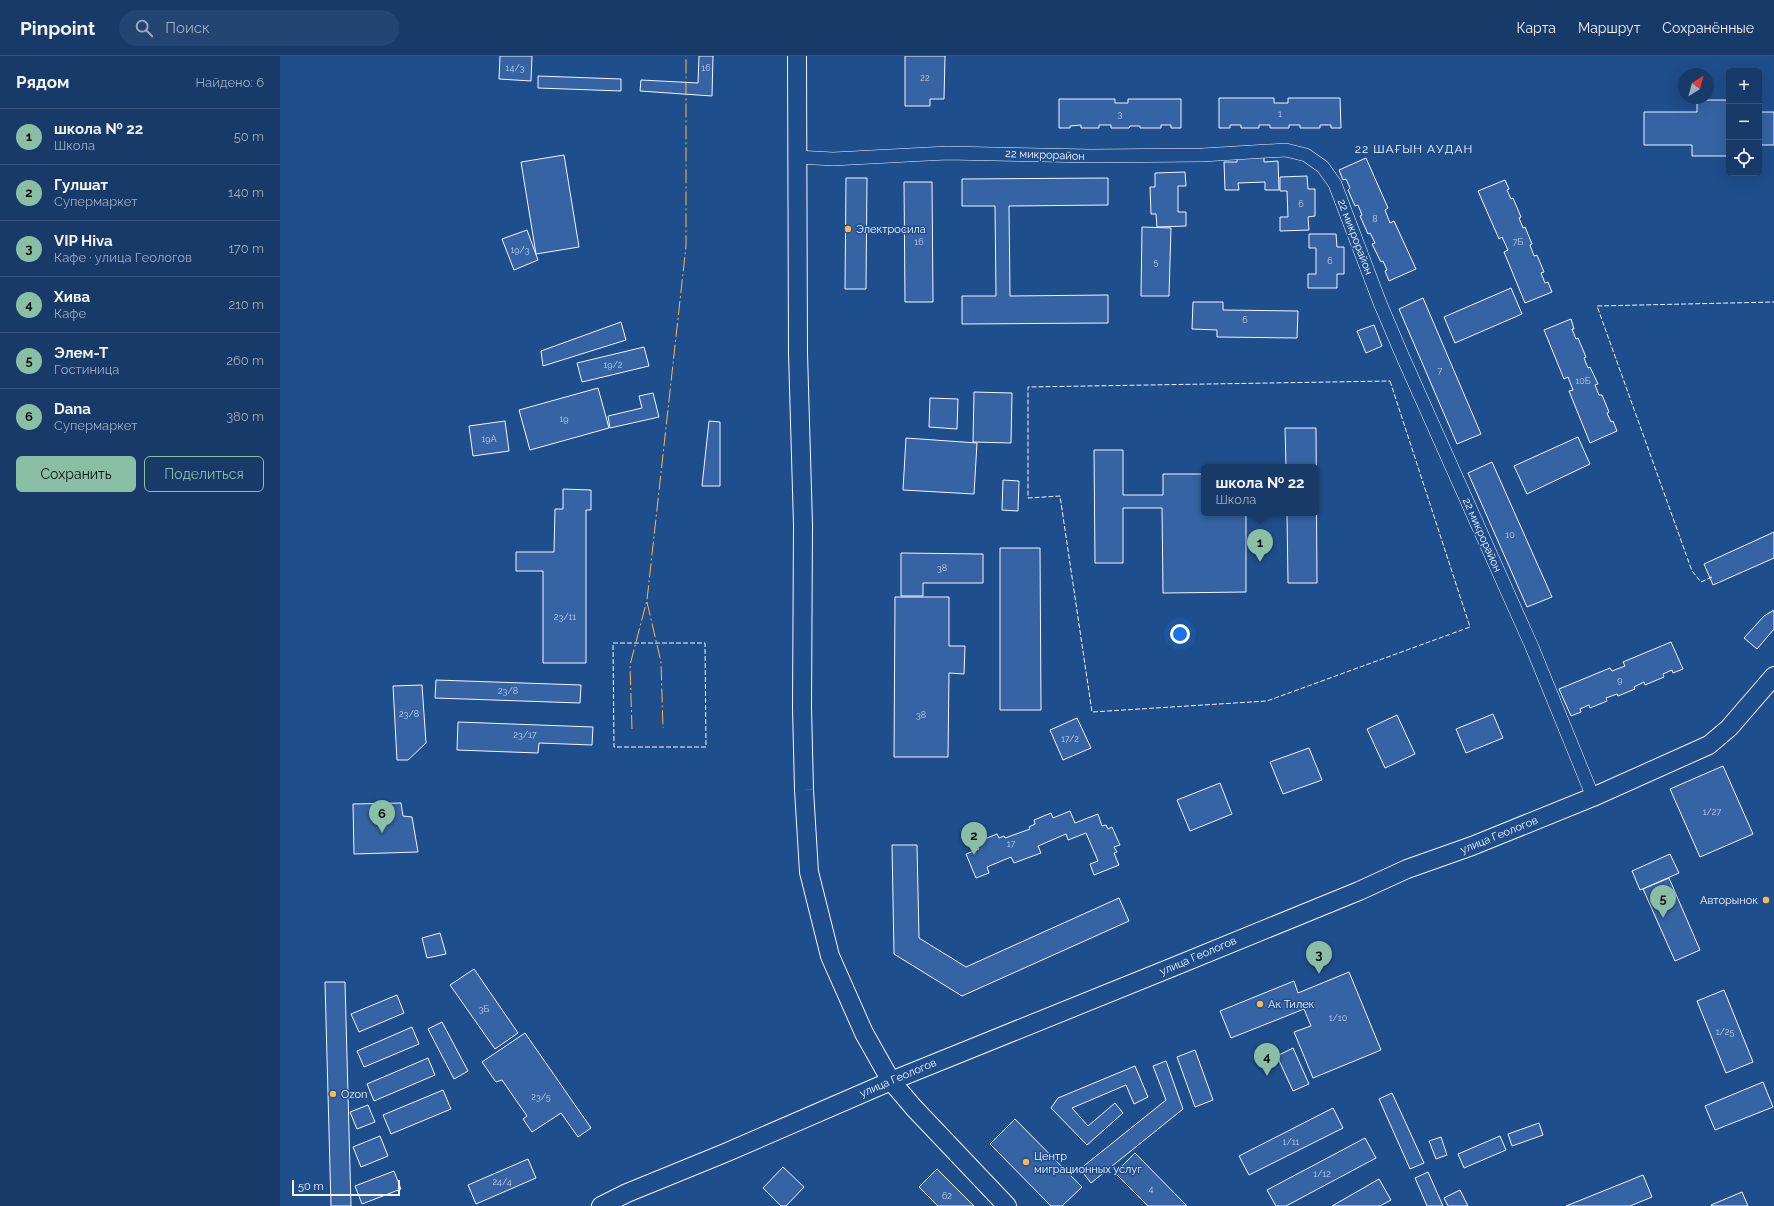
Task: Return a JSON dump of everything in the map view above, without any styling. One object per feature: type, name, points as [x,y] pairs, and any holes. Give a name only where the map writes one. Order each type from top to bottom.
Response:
[{"type":"street","points":[[797,56],[798,353],[803,525],[802,708],[804,790],[809,872],[830,956],[864,1033],[891,1080],[914,1108],[1007,1206]]},
{"type":"street","name":"22 микрорайон","points":[[797,157],[833,159],[947,152],[1091,156],[1202,155],[1286,150],[1306,155],[1322,167],[1335,184],[1380,304],[1532,647],[1593,797]]},
{"type":"street","name":"улица Геологов","points":[[601,1206],[627,1193],[725,1153],[891,1080],[1359,891],[1407,869],[1472,846],[1593,797],[1709,745],[1729,728],[1774,676]]},
{"type":"building","points":[[500,56],[532,56],[531,81],[499,79]]},
{"type":"building","points":[[699,56],[713,56],[712,96],[640,91],[641,80],[698,83]]},
{"type":"building","points":[[905,56],[945,56],[944,99],[930,99],[930,106],[905,106]]},
{"type":"building","points":[[538,76],[621,79],[621,91],[538,88]]},
{"type":"building","points":[[1219,98],[1274,98],[1274,103],[1288,103],[1288,98],[1340,98],[1341,128],[1331,128],[1331,125],[1320,125],[1320,128],[1300,128],[1300,125],[1289,125],[1289,128],[1270,128],[1270,125],[1259,125],[1259,128],[1241,128],[1241,125],[1230,125],[1230,128],[1219,128]]},
{"type":"building","points":[[1059,99],[1115,99],[1115,103],[1128,103],[1128,99],[1181,99],[1181,128],[1171,128],[1171,125],[1161,125],[1161,128],[1140,128],[1140,126],[1130,126],[1129,128],[1111,128],[1111,125],[1099,125],[1099,128],[1081,128],[1081,125],[1070,126],[1070,128],[1059,128]]},
{"type":"building","points":[[1714,100],[1726,100],[1726,156],[1692,156],[1692,145],[1644,145],[1644,112],[1697,112],[1697,104],[1714,104]]},
{"type":"building","points":[[1762,112],[1774,112],[1774,145],[1762,145]]},
{"type":"building","points":[[564,155],[579,247],[536,254],[521,162]]},
{"type":"building","points":[[1237,155],[1264,155],[1264,162],[1278,161],[1279,190],[1265,190],[1265,182],[1238,183],[1239,190],[1225,190],[1224,162],[1237,162]]},
{"type":"building","points":[[1366,158],[1388,208],[1385,210],[1390,223],[1394,221],[1416,269],[1389,281],[1385,271],[1387,270],[1383,261],[1381,262],[1372,244],[1375,243],[1370,233],[1368,234],[1360,216],[1362,215],[1358,205],[1355,206],[1348,190],[1350,188],[1346,179],[1343,180],[1339,170]]},
{"type":"building","points":[[1185,172],[1186,186],[1178,186],[1178,212],[1186,212],[1186,226],[1157,227],[1156,214],[1151,214],[1150,187],[1155,187],[1155,173]]},
{"type":"building","points":[[1307,176],[1308,189],[1315,189],[1315,216],[1308,217],[1309,230],[1280,231],[1280,217],[1288,217],[1287,191],[1280,191],[1280,177]]},
{"type":"building","points":[[846,178],[867,178],[866,289],[845,289]]},
{"type":"building","points":[[1108,178],[1108,205],[1009,206],[1010,296],[1108,295],[1108,323],[962,324],[962,296],[996,296],[995,206],[962,206],[962,179]]},
{"type":"building","points":[[1505,180],[1509,189],[1507,190],[1511,199],[1513,198],[1521,217],[1519,218],[1523,228],[1525,227],[1532,244],[1530,245],[1534,256],[1537,255],[1544,272],[1541,273],[1545,283],[1548,282],[1552,292],[1525,303],[1504,252],[1508,250],[1502,237],[1499,239],[1478,191]]},
{"type":"building","points":[[904,182],[932,182],[933,302],[905,302]]},
{"type":"building","points":[[1142,227],[1171,228],[1169,296],[1141,296]]},
{"type":"building","points":[[527,230],[538,260],[514,270],[502,239]]},
{"type":"building","points":[[1309,234],[1336,234],[1337,247],[1344,247],[1344,274],[1337,274],[1337,288],[1308,288],[1308,274],[1316,274],[1316,248],[1309,248]]},
{"type":"building","points":[[1511,288],[1522,314],[1455,343],[1444,317]]},
{"type":"building","points":[[1423,298],[1481,434],[1457,444],[1399,309]]},
{"type":"building","points":[[1193,302],[1223,302],[1223,310],[1298,311],[1297,338],[1217,337],[1217,330],[1192,329]]},
{"type":"building","points":[[1571,319],[1574,329],[1572,329],[1576,339],[1578,338],[1586,357],[1584,358],[1588,368],[1590,367],[1598,384],[1595,385],[1599,395],[1602,395],[1609,412],[1607,413],[1611,422],[1613,421],[1617,431],[1590,443],[1569,391],[1573,390],[1568,377],[1564,379],[1544,330]]},
{"type":"building","points":[[621,322],[626,340],[543,366],[541,351]]},
{"type":"building","points":[[1374,325],[1382,346],[1366,353],[1357,331]]},
{"type":"building","points":[[644,347],[649,366],[582,382],[577,363]]},
{"type":"building","points":[[598,388],[609,428],[530,450],[519,410]]},
{"type":"building","points":[[974,392],[1012,393],[1011,443],[973,442]]},
{"type":"building","points":[[653,393],[659,417],[610,428],[608,416],[642,408],[639,396]]},
{"type":"building","points":[[930,398],[958,399],[957,429],[929,427]]},
{"type":"building","points":[[505,421],[509,451],[473,456],[469,426]]},
{"type":"building","points":[[709,421],[720,422],[720,486],[702,486]]},
{"type":"building","points":[[1285,428],[1316,428],[1316,464],[1286,464]]},
{"type":"building","points":[[1578,437],[1590,464],[1527,494],[1514,466]]},
{"type":"building","points":[[906,438],[977,443],[974,494],[903,490]]},
{"type":"building","points":[[1094,450],[1123,450],[1123,495],[1163,495],[1163,474],[1201,474],[1201,516],[1246,516],[1246,592],[1163,593],[1162,508],[1123,508],[1123,563],[1095,563]]},
{"type":"building","points":[[1492,462],[1552,597],[1527,607],[1468,473]]},
{"type":"building","points":[[1003,480],[1019,481],[1018,511],[1002,510]]},
{"type":"building","points":[[563,489],[591,490],[591,510],[586,510],[586,663],[543,663],[543,571],[516,571],[516,552],[554,552],[555,509],[563,509]]},
{"type":"building","points":[[1287,516],[1317,516],[1317,583],[1288,583]]},
{"type":"building","points":[[1774,532],[1774,558],[1713,585],[1704,564]]},
{"type":"building","points":[[1000,548],[1040,548],[1041,710],[1000,710]]},
{"type":"building","points":[[901,553],[983,554],[983,583],[923,583],[923,596],[901,596]]},
{"type":"building","points":[[895,597],[949,597],[949,646],[965,646],[964,674],[949,673],[948,757],[894,757]]},
{"type":"building","points":[[1774,610],[1774,629],[1757,649],[1744,638],[1764,616]]},
{"type":"building","points":[[1671,642],[1683,669],[1673,673],[1672,670],[1663,674],[1664,677],[1645,685],[1644,682],[1634,687],[1635,689],[1618,696],[1617,694],[1606,698],[1607,701],[1590,708],[1589,705],[1580,709],[1581,712],[1571,716],[1559,689],[1610,668],[1612,671],[1625,666],[1623,662]]},
{"type":"building","points":[[436,680],[581,685],[580,703],[435,698]]},
{"type":"building","points":[[422,685],[426,743],[408,760],[397,760],[393,686]]},
{"type":"building","points":[[1493,714],[1503,738],[1466,753],[1456,729]]},
{"type":"building","points":[[1397,715],[1415,754],[1385,768],[1367,729]]},
{"type":"building","points":[[1077,718],[1091,748],[1063,760],[1050,730]]},
{"type":"building","points":[[458,722],[593,727],[592,745],[539,743],[538,753],[457,750]]},
{"type":"building","points":[[1309,748],[1322,780],[1283,794],[1270,762]]},
{"type":"building","points":[[1723,766],[1753,834],[1700,857],[1670,789]]},
{"type":"building","points":[[1220,783],[1232,814],[1190,831],[1177,800]]},
{"type":"building","points":[[401,803],[403,816],[412,817],[418,852],[354,854],[353,804]]},
{"type":"building","points":[[1070,811],[1075,823],[1098,814],[1102,826],[1106,825],[1108,829],[1112,827],[1120,845],[1114,847],[1117,852],[1114,853],[1119,865],[1094,875],[1090,864],[1098,861],[1086,833],[1068,840],[1066,834],[1038,846],[1041,853],[1014,863],[1011,857],[987,867],[989,873],[976,878],[966,854],[979,849],[977,845],[983,843],[982,840],[997,834],[999,838],[1004,836],[1005,838],[1030,829],[1029,827],[1035,824],[1034,820],[1051,813],[1053,818]]},
{"type":"building","points":[[892,845],[917,845],[919,938],[966,967],[1119,898],[1129,921],[962,996],[894,954]]},
{"type":"building","points":[[1670,854],[1679,873],[1640,890],[1632,871]]},
{"type":"building","points":[[1669,878],[1700,950],[1675,961],[1643,889]]},
{"type":"building","points":[[440,933],[446,954],[427,958],[422,938]]},
{"type":"building","points":[[474,969],[518,1033],[495,1049],[450,985]]},
{"type":"building","points":[[1349,972],[1381,1050],[1313,1078],[1294,1032],[1311,1026],[1304,1009],[1231,1038],[1220,1011],[1294,981],[1298,993]]},
{"type":"building","points":[[325,982],[345,982],[351,1206],[331,1206]]},
{"type":"building","points":[[1724,990],[1753,1062],[1726,1073],[1697,1001]]},
{"type":"building","points":[[397,995],[404,1013],[359,1032],[351,1014]]},
{"type":"building","points":[[442,1022],[468,1071],[454,1079],[428,1029]]},
{"type":"building","points":[[412,1027],[419,1044],[364,1067],[357,1051]]},
{"type":"building","points":[[525,1033],[591,1128],[578,1137],[561,1113],[532,1132],[523,1119],[527,1116],[502,1080],[496,1082],[482,1062]]},
{"type":"building","points":[[1293,1048],[1309,1084],[1293,1091],[1277,1056]]},
{"type":"building","points":[[1195,1050],[1213,1100],[1195,1107],[1177,1057]]},
{"type":"building","points":[[428,1058],[435,1075],[374,1101],[367,1084]]},
{"type":"building","points":[[1166,1061],[1183,1109],[1091,1183],[1080,1169],[1166,1100],[1153,1066]]},
{"type":"building","points":[[1135,1066],[1148,1097],[1134,1104],[1126,1085],[1072,1108],[1088,1126],[1115,1103],[1123,1113],[1087,1145],[1051,1108],[1058,1098]]},
{"type":"building","points":[[1763,1082],[1773,1107],[1715,1130],[1705,1106]]},
{"type":"building","points":[[443,1090],[451,1109],[391,1134],[383,1115]]},
{"type":"building","points":[[1392,1093],[1424,1163],[1410,1169],[1379,1099]]},
{"type":"building","points":[[368,1105],[375,1122],[357,1129],[350,1112]]},
{"type":"building","points":[[1333,1108],[1343,1128],[1249,1175],[1239,1156]]},
{"type":"building","points":[[1015,1119],[1082,1187],[1062,1206],[1051,1206],[990,1144]]},
{"type":"building","points":[[1539,1123],[1543,1135],[1512,1146],[1508,1134]]},
{"type":"building","points":[[380,1136],[388,1156],[361,1167],[353,1147]]},
{"type":"building","points":[[1500,1136],[1506,1150],[1464,1168],[1458,1154]]},
{"type":"building","points":[[1441,1137],[1447,1155],[1436,1159],[1429,1141]]},
{"type":"building","points":[[1365,1138],[1376,1158],[1286,1206],[1276,1206],[1267,1190]]},
{"type":"building","points":[[1135,1153],[1187,1206],[1148,1206],[1115,1173]]},
{"type":"building","points":[[528,1159],[536,1178],[476,1204],[468,1185]]},
{"type":"building","points":[[783,1167],[804,1187],[786,1206],[781,1206],[763,1188]]},
{"type":"building","points":[[937,1169],[974,1206],[938,1206],[919,1187]]},
{"type":"building","points":[[394,1171],[401,1189],[362,1204],[355,1186]]},
{"type":"building","points":[[1428,1172],[1443,1206],[1427,1206],[1415,1178]]},
{"type":"building","points":[[1643,1175],[1652,1197],[1630,1206],[1566,1206]]},
{"type":"building","points":[[1379,1179],[1391,1200],[1380,1206],[1332,1206]]},
{"type":"building","points":[[1460,1190],[1468,1206],[1448,1206],[1444,1198]]},
{"type":"building","points":[[1742,1192],[1748,1206],[1711,1205]]},
{"type":"fence","points":[[1712,577],[1701,582],[1692,571],[1597,306],[1774,302]]},
{"type":"fence","points":[[1390,381],[1470,627],[1267,701],[1092,712],[1060,496],[1028,498],[1028,387],[1390,381]]},
{"type":"fence","points":[[613,643],[705,643],[706,747],[614,747],[613,643]]},
{"type":"power","points":[[632,729],[630,665],[647,600],[686,246],[686,56]]},
{"type":"power","points":[[647,602],[661,662],[663,728]]},
{"type":"place","name":"Электросила","points":[[848,229]]},
{"type":"place","name":"школа № 22","points":[[1260,562]]},
{"type":"place","name":"Dana","points":[[382,833]]},
{"type":"place","name":"Гулшат","points":[[974,855]]},
{"type":"place","name":"Авторынок","points":[[1766,900]]},
{"type":"place","name":"Элем-Т","points":[[1663,918]]},
{"type":"place","name":"VIP Hiva","points":[[1319,974]]},
{"type":"place","name":"Ак Тилек","points":[[1260,1004]]},
{"type":"place","name":"Хива","points":[[1267,1076]]},
{"type":"place","name":"Ozon","points":[[333,1094]]},
{"type":"place","name":"Центр миграционных услуг","points":[[1026,1162]]},
{"type":"district","name":"22 ШАҒЫН АУДАН","points":[[1414,149]]}]
